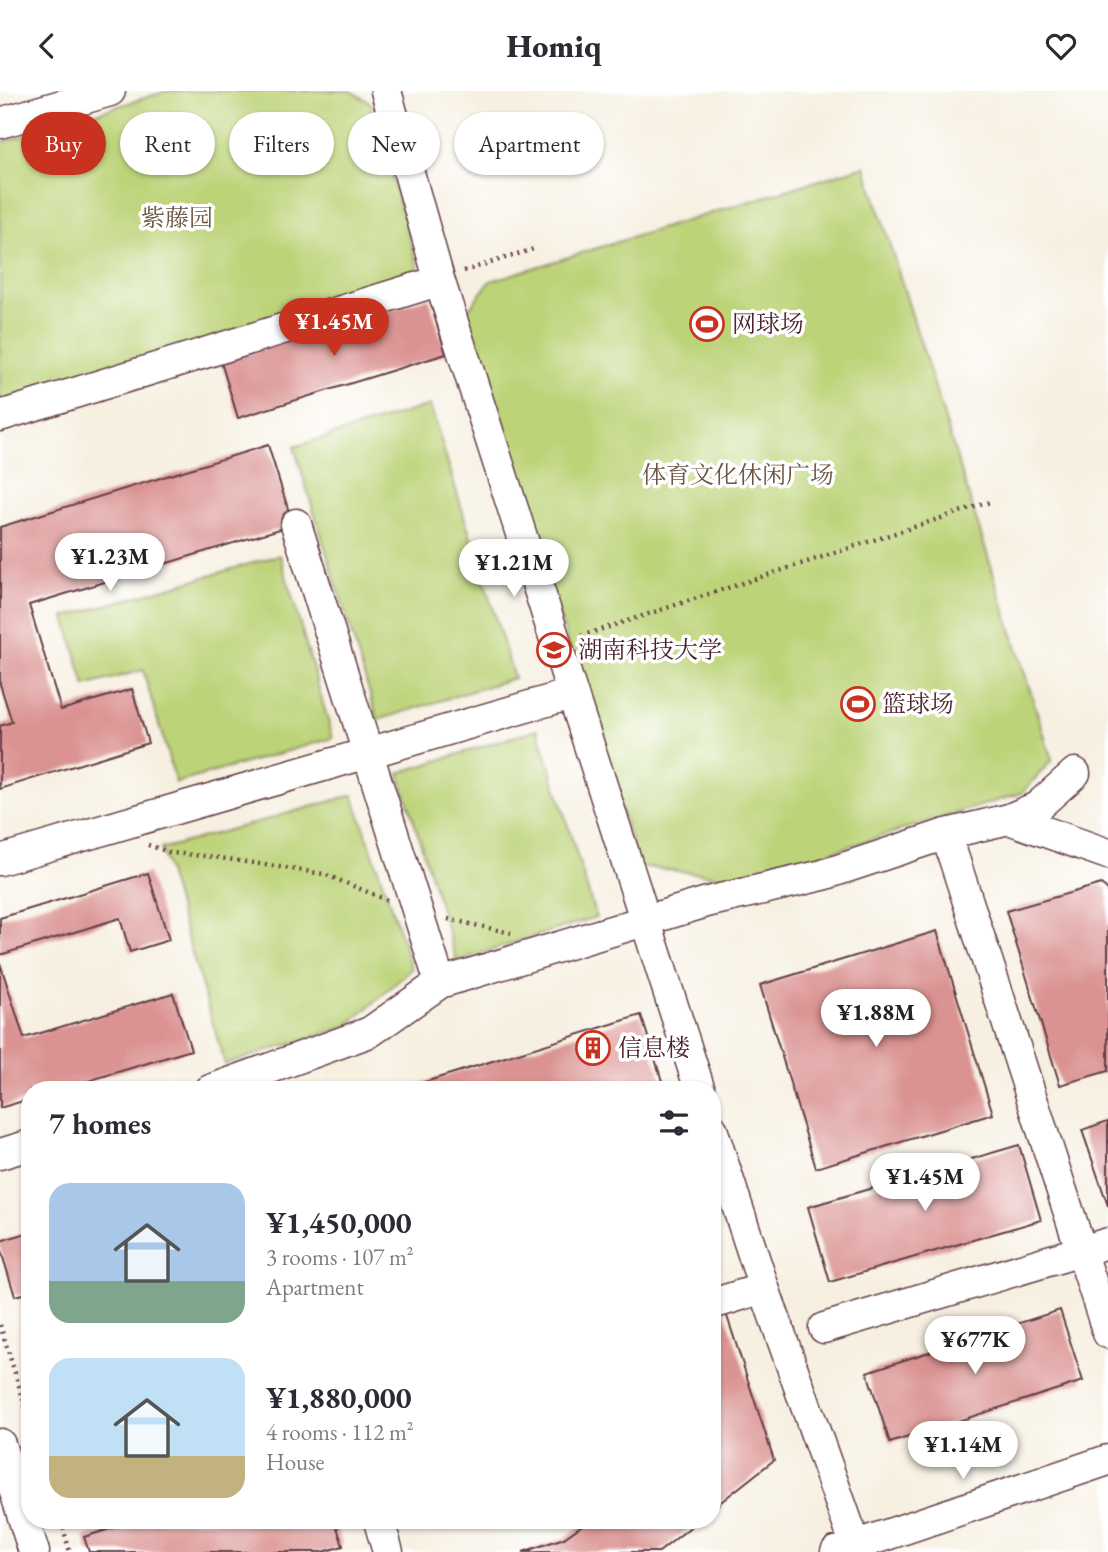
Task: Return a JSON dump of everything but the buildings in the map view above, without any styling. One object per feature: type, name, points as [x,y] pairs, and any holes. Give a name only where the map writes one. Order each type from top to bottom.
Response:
[{"type":"street","points":[[0,123],[110,91]]},
{"type":"street","points":[[386,91],[431,282],[556,645],[697,1081]]},
{"type":"street","points":[[0,416],[431,282]]},
{"type":"street","points":[[296,524],[440,983]]},
{"type":"street","points":[[0,860],[571,694]]},
{"type":"street","points":[[252,1081],[370,1032],[440,983],[707,902],[822,875],[946,834],[1009,819],[1037,807],[1075,773]]},
{"type":"street","points":[[1009,819],[1108,854]]},
{"type":"street","points":[[946,834],[1095,1247],[1108,1333]]},
{"type":"street","points":[[0,1154],[21,1148]]},
{"type":"street","points":[[721,1157],[845,1548],[1108,1460]]},
{"type":"street","points":[[824,1328],[1095,1247]]},
{"type":"street","points":[[721,1301],[764,1288]]},
{"type":"street","points":[[0,1444],[21,1511]]},
{"type":"street","points":[[27,1529],[34,1552]]},
{"type":"street","points":[[381,1529],[388,1552]]},
{"type":"path","points":[[431,282],[537,248]]},
{"type":"path","points":[[556,645],[993,501]]},
{"type":"path","points":[[108,830],[172,853],[324,874],[418,913],[515,934]]},
{"type":"path","points":[[0,1325],[21,1392]]},
{"type":"path","points":[[63,1529],[70,1552]]},
{"type":"green space","name":"紫藤园","points":[[167,91],[350,91],[370,102],[373,112],[348,112],[348,175],[391,175],[420,273],[0,403],[0,143],[21,136],[21,175],[106,175],[106,112],[100,112]]},
{"type":"green space","name":"体育文化休闲广场","points":[[865,166],[1052,760],[1022,793],[742,879],[639,866],[464,315],[490,281]]},
{"type":"green space","points":[[430,405],[514,678],[378,720],[294,447]]},
{"type":"green space","points":[[280,555],[333,738],[176,783],[143,670],[85,686],[65,617]]},
{"type":"green space","points":[[538,729],[596,917],[457,961],[399,773]]},
{"type":"green space","points":[[353,795],[412,969],[346,1027],[225,1064],[161,849]]},
{"type":"place","name":"网球场","points":[[707,324]]},
{"type":"place","name":"湖南科技大学","points":[[554,650]]},
{"type":"place","name":"篮球场","points":[[858,704]]},
{"type":"place","name":"信息楼","points":[[593,1048]]}]
